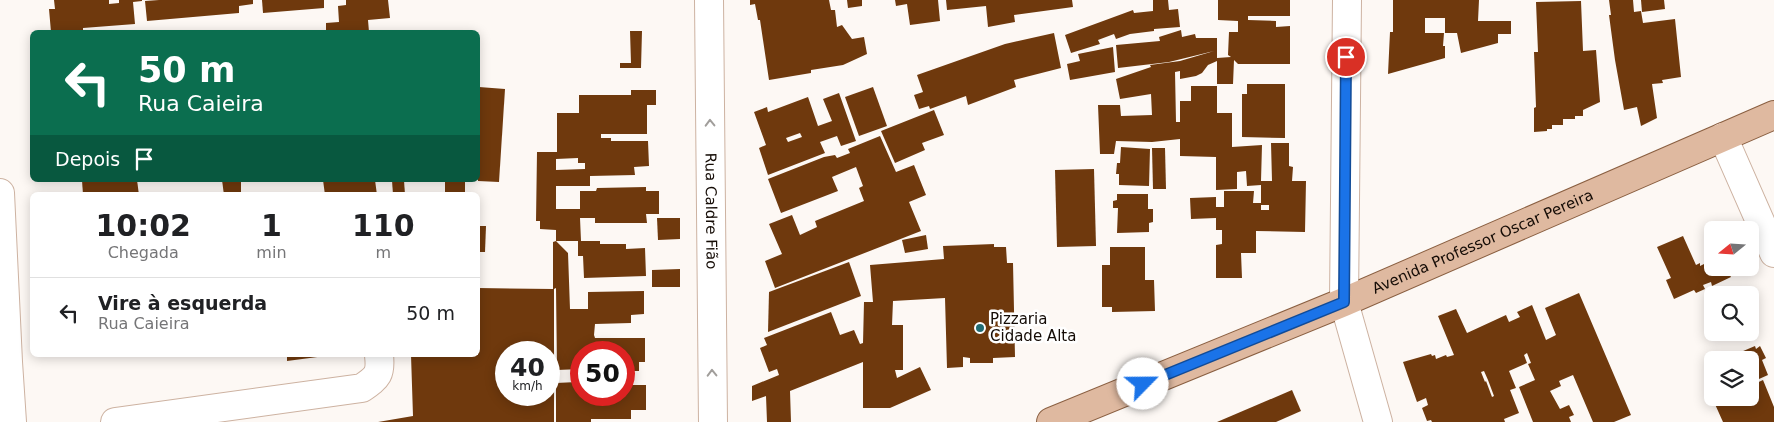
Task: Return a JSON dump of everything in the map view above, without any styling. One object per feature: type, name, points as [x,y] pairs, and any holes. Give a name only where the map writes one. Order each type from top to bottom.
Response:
[{"type":"main road","name":"Avenida Professor Oscar Pereira","points":[[1051,422],[1344,302],[1774,115]]},
{"type":"street","name":"Rua Caldre Fião","points":[[709,0],[713,422]]},
{"type":"street","points":[[1347,0],[1344,302],[1378,422]]},
{"type":"street","points":[[1723,137],[1774,254]]},
{"type":"street","points":[[0,193],[4,362],[12,422]]},
{"type":"street","points":[[115,422],[362,388],[373,380],[380,369],[379,357]]},
{"type":"building","points":[[54,0],[109,0],[109,4],[119,3],[119,0],[142,0],[133,2],[135,24],[83,28],[83,30],[51,30],[49,9],[55,9]]},
{"type":"building","points":[[253,0],[253,4],[239,6],[239,13],[147,21],[145,1]]},
{"type":"building","points":[[262,0],[324,0],[324,8],[263,13]]},
{"type":"building","points":[[346,0],[388,0],[390,18],[368,20],[369,30],[326,30],[326,23],[339,22],[338,6],[346,5]]},
{"type":"building","points":[[750,0],[829,0],[831,10],[835,10],[837,27],[842,25],[852,39],[864,37],[867,54],[843,65],[769,80],[760,20],[758,20],[755,4],[750,5]]},
{"type":"building","points":[[847,0],[862,0],[862,6],[848,8]]},
{"type":"building","points":[[895,0],[938,0],[940,21],[910,25],[907,4],[896,6]]},
{"type":"building","points":[[946,0],[1072,0],[1073,7],[1014,15],[1015,22],[988,27],[986,6],[947,10]]},
{"type":"building","points":[[1153,0],[1168,0],[1169,10],[1178,9],[1180,27],[1154,29],[1154,31],[1130,34],[1116,39],[1114,34],[1098,40],[1100,44],[1071,53],[1065,35],[1133,10],[1134,13],[1153,11]]},
{"type":"building","points":[[1218,0],[1290,0],[1290,16],[1248,16],[1248,20],[1276,21],[1276,27],[1290,26],[1290,64],[1238,64],[1234,60],[1233,84],[1217,84],[1217,61],[1208,65],[1202,73],[1196,76],[1180,79],[1180,71],[1175,72],[1176,122],[1180,122],[1180,101],[1191,101],[1191,86],[1217,86],[1217,113],[1232,113],[1232,147],[1262,145],[1261,181],[1272,181],[1271,143],[1289,143],[1289,166],[1293,167],[1292,181],[1306,181],[1305,232],[1256,231],[1256,253],[1241,253],[1242,278],[1216,278],[1216,245],[1222,244],[1222,230],[1216,230],[1216,218],[1191,219],[1190,198],[1216,197],[1216,207],[1224,207],[1224,191],[1254,191],[1253,203],[1261,203],[1261,185],[1247,186],[1246,171],[1237,172],[1237,189],[1216,190],[1216,157],[1180,156],[1180,139],[1152,142],[1116,141],[1114,154],[1100,154],[1098,105],[1120,105],[1121,116],[1152,115],[1151,94],[1120,99],[1116,79],[1151,67],[1150,65],[1180,61],[1214,51],[1169,62],[1118,68],[1116,45],[1160,41],[1159,37],[1181,30],[1182,37],[1195,34],[1196,38],[1217,38],[1217,58],[1231,57],[1228,55],[1229,32],[1238,32],[1238,21],[1218,20]],"holes":[[[1261,205],[1269,205],[1269,210],[1261,210]]]},
{"type":"building","points":[[1393,0],[1479,0],[1478,21],[1511,21],[1511,34],[1498,34],[1498,43],[1461,53],[1457,33],[1445,33],[1445,18],[1425,18],[1425,33],[1444,33],[1443,46],[1445,46],[1445,58],[1388,74],[1390,32],[1393,32]]},
{"type":"building","points":[[1609,0],[1633,0],[1634,12],[1641,11],[1643,23],[1675,19],[1681,77],[1662,80],[1663,83],[1652,84],[1657,118],[1641,126],[1637,107],[1624,110],[1615,60]]},
{"type":"building","points":[[1641,0],[1664,0],[1665,9],[1642,12]]},
{"type":"building","points":[[1581,1],[1583,51],[1596,50],[1600,102],[1583,110],[1583,116],[1575,116],[1575,119],[1563,119],[1563,125],[1552,125],[1552,129],[1547,129],[1547,131],[1534,132],[1534,108],[1536,107],[1534,52],[1538,52],[1536,2]]},
{"type":"building","points":[[630,31],[642,31],[641,68],[620,68],[620,63],[631,63]]},
{"type":"building","points":[[1054,33],[1061,68],[1014,80],[1016,87],[968,105],[966,96],[930,109],[929,106],[919,109],[914,95],[923,92],[917,75],[1005,44]]},
{"type":"building","points":[[1113,47],[1115,72],[1070,80],[1067,64],[1080,61],[1078,54]]},
{"type":"building","points":[[1247,84],[1285,84],[1285,138],[1242,137],[1242,94],[1247,94]]},
{"type":"building","points":[[480,87],[505,89],[499,182],[480,181]]},
{"type":"building","points":[[873,87],[887,126],[859,136],[845,97]]},
{"type":"building","points":[[631,90],[656,90],[656,105],[647,105],[647,134],[601,134],[601,138],[611,138],[611,141],[648,141],[649,166],[634,167],[635,175],[590,176],[590,186],[556,186],[556,209],[580,209],[580,191],[596,191],[597,188],[646,187],[646,191],[659,191],[659,214],[646,214],[647,223],[595,223],[595,218],[580,218],[581,241],[600,241],[600,244],[626,244],[626,249],[645,248],[646,276],[584,278],[583,256],[578,256],[578,241],[556,241],[556,230],[540,229],[540,221],[536,221],[537,152],[557,152],[557,113],[579,113],[579,95],[631,95]],"holes":[[[578,158],[578,163],[585,163],[585,169],[556,170],[556,159]]]},
{"type":"building","points":[[839,93],[856,141],[841,146],[837,136],[820,142],[825,153],[768,175],[759,148],[766,145],[754,112],[767,107],[768,112],[808,97],[818,126],[832,121],[823,99]],"holes":[[[800,133],[802,137],[788,142],[786,138]]]},
{"type":"building","points":[[934,110],[944,135],[922,143],[925,150],[895,163],[881,131]]},
{"type":"building","points":[[880,136],[896,172],[914,165],[926,195],[909,202],[921,231],[775,288],[765,261],[782,254],[769,224],[792,215],[800,235],[817,227],[815,221],[864,201],[859,188],[863,186],[856,167],[832,177],[838,191],[781,213],[768,179],[824,157],[835,155],[837,158],[850,153],[848,149]]},
{"type":"building","points":[[1121,147],[1150,149],[1149,186],[1119,185],[1119,174],[1116,174],[1117,163],[1120,163]]},
{"type":"building","points":[[1152,148],[1165,148],[1166,189],[1153,189]]},
{"type":"building","points":[[1094,169],[1096,246],[1057,247],[1055,170]]},
{"type":"building","points":[[82,182],[137,182],[139,192],[83,192]]},
{"type":"building","points":[[222,182],[241,182],[241,192],[224,192]]},
{"type":"building","points":[[323,182],[375,182],[377,192],[325,192]]},
{"type":"building","points":[[392,182],[404,182],[405,192],[393,192]]},
{"type":"building","points":[[445,182],[465,182],[465,192],[445,192]]},
{"type":"building","points":[[1117,194],[1148,194],[1148,209],[1153,209],[1153,222],[1149,223],[1149,232],[1117,233],[1118,208],[1113,208],[1113,201],[1117,200]]},
{"type":"building","points":[[657,218],[680,218],[680,239],[658,240]]},
{"type":"building","points":[[480,226],[486,226],[485,252],[480,252]]},
{"type":"building","points":[[926,235],[928,249],[905,253],[902,240]]},
{"type":"building","points":[[1683,236],[1696,265],[1704,264],[1704,276],[1731,277],[1712,286],[1711,282],[1703,285],[1704,289],[1696,293],[1694,290],[1674,299],[1666,280],[1671,278],[1657,247]]},
{"type":"building","points":[[556,241],[568,253],[570,309],[588,309],[588,292],[644,291],[644,314],[631,315],[631,323],[595,324],[594,335],[595,338],[645,338],[645,362],[639,362],[639,371],[635,371],[635,341],[570,341],[570,369],[560,370],[560,341],[557,341],[556,288],[554,289],[554,341],[495,341],[495,406],[554,406],[554,422],[378,422],[413,416],[411,357],[480,357],[480,288],[553,289],[553,242]]},
{"type":"building","points":[[994,244],[994,247],[1006,247],[1007,263],[1013,263],[1015,357],[993,358],[993,363],[970,363],[970,358],[963,357],[963,367],[947,368],[945,298],[893,301],[892,325],[903,325],[903,370],[895,370],[897,378],[920,367],[931,390],[890,408],[863,408],[863,362],[790,391],[791,422],[767,422],[766,396],[752,401],[752,386],[779,375],[777,369],[769,372],[760,348],[767,345],[764,338],[831,312],[840,335],[854,330],[860,344],[863,343],[864,302],[873,302],[870,265],[944,259],[943,246]]},
{"type":"building","points":[[1110,247],[1145,247],[1145,280],[1154,280],[1155,311],[1112,312],[1112,307],[1102,307],[1102,265],[1110,265]]},
{"type":"building","points":[[849,262],[861,296],[768,332],[769,292]]},
{"type":"building","points":[[680,269],[680,287],[652,287],[652,270]]},
{"type":"building","points":[[1579,293],[1631,415],[1614,422],[1593,422],[1573,375],[1559,381],[1561,386],[1550,391],[1560,409],[1569,405],[1574,415],[1569,417],[1571,422],[1533,422],[1519,387],[1535,380],[1528,364],[1531,363],[1527,353],[1524,355],[1527,363],[1509,371],[1516,388],[1510,390],[1519,413],[1504,419],[1505,422],[1427,421],[1422,408],[1428,405],[1426,398],[1417,402],[1403,362],[1431,354],[1432,356],[1435,355],[1436,359],[1446,355],[1447,357],[1454,355],[1438,316],[1456,309],[1467,333],[1506,315],[1509,322],[1520,317],[1517,312],[1532,305],[1546,340],[1556,335],[1545,308]],"holes":[[[1484,371],[1494,396],[1492,397],[1481,372]]]},
{"type":"building","points":[[1755,346],[1756,349],[1760,346],[1766,358],[1762,360],[1768,375],[1759,379],[1759,351],[1743,351]]},
{"type":"building","points":[[287,357],[317,357],[287,361]]},
{"type":"building","points":[[1763,380],[1774,407],[1774,422],[1723,422],[1716,406],[1759,406],[1759,382]]},
{"type":"building","points":[[570,382],[570,406],[635,406],[635,385],[646,385],[646,410],[631,410],[631,419],[591,419],[591,422],[556,422],[556,406],[560,406],[560,383]]},
{"type":"building","points":[[1292,390],[1301,411],[1276,422],[1217,422]]},
{"type":"place","name":"Pizzaria Cidade Alta","points":[[980,328]]},
{"type":"route","points":[[1143,384],[1344,302],[1346,57]]}]
